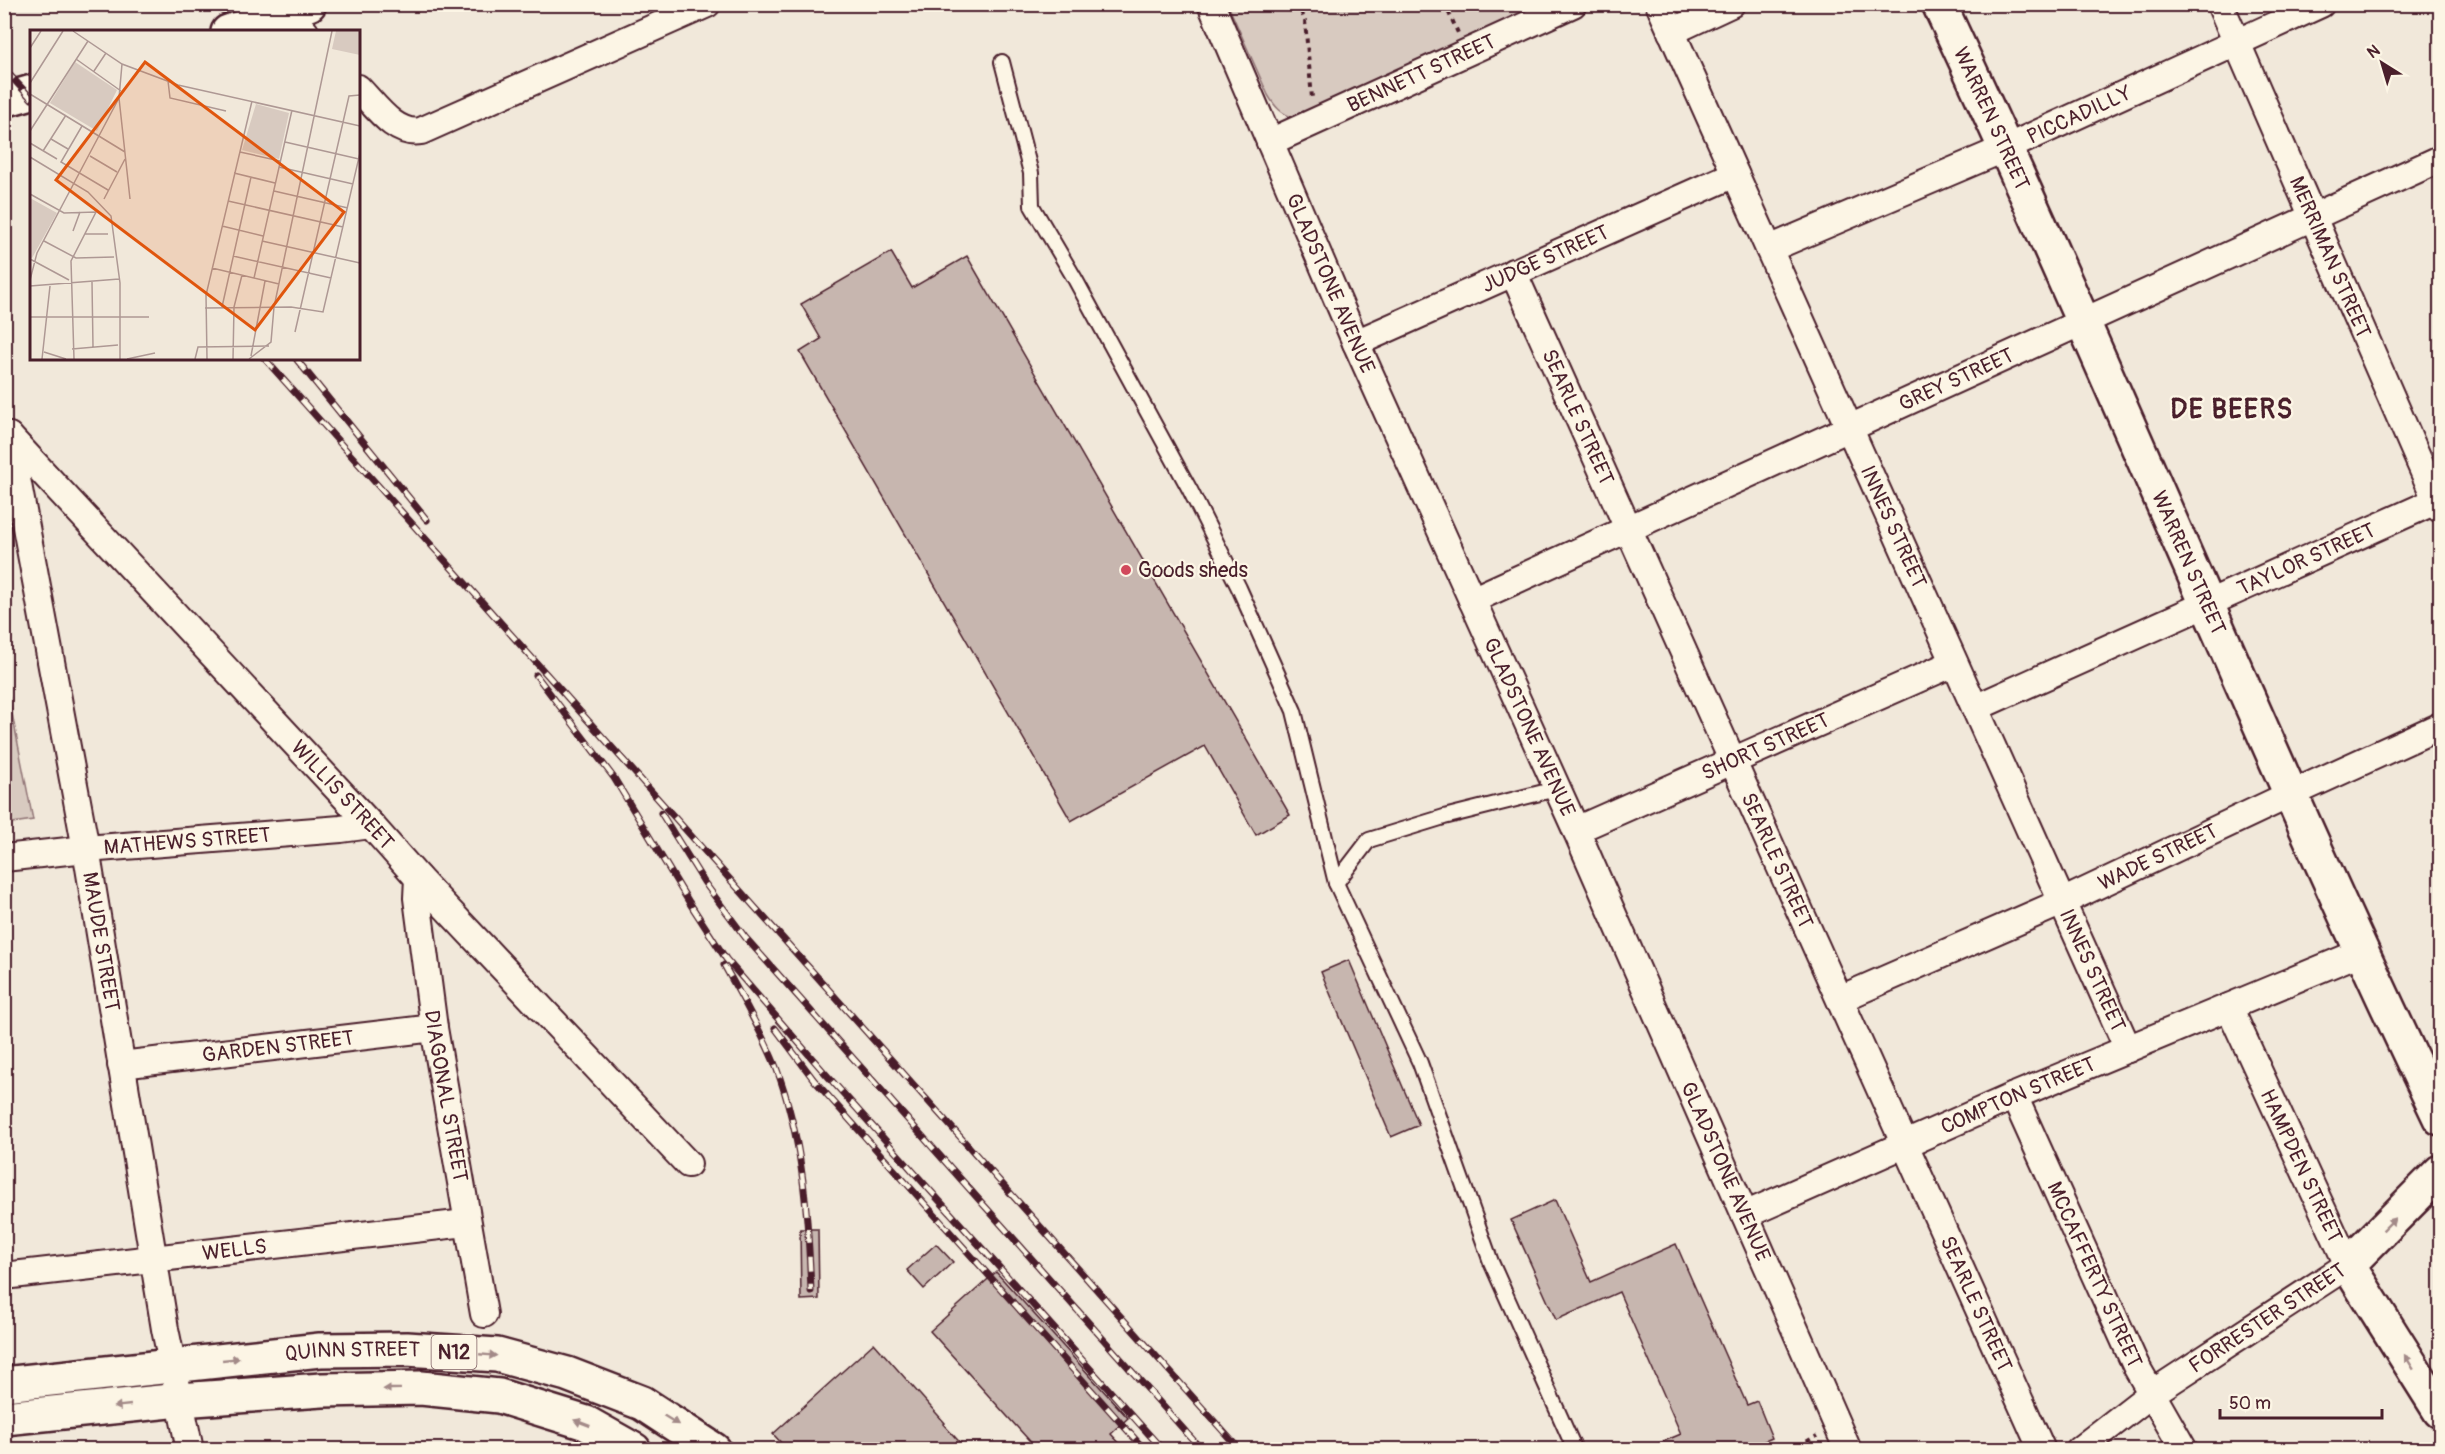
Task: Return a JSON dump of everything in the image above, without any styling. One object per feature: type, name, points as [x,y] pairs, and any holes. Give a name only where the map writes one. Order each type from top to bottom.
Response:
[{"type":"main road","name":"WARREN STREET","points":[[1939,4],[2084,321],[2361,952],[2440,1118]]},
{"type":"main road","points":[[237,30],[300,16]]},
{"type":"main road","points":[[4,100],[30,93]]},
{"type":"main road","name":"FORRESTER STREET","points":[[2348,1265],[2440,1172]]},
{"type":"main road","name":"HAMPDEN STREET","points":[[2348,1265],[2440,1411]]},
{"type":"main road","name":"QUINN STREET","points":[[4,1384],[320,1350],[407,1349],[497,1355],[567,1374],[642,1403],[714,1449]]},
{"type":"main road","name":"QUINN STREET","points":[[4,1418],[180,1400],[322,1390],[422,1388],[499,1396],[586,1423],[634,1449]]},
{"type":"street","points":[[360,90],[403,130],[412,133],[421,131],[707,4]]},
{"type":"street","name":"GLADSTONE AVENUE","points":[[1211,4],[1356,343],[1576,830],[1842,1438]]},
{"type":"street","name":"BENNETT STREET","points":[[1270,142],[1573,4]]},
{"type":"street","name":"INNES STREET","points":[[1659,4],[2128,1048]]},
{"type":"street","points":[[1671,32],[1731,4]]},
{"type":"street","name":"MERRIMAN STREET","points":[[2220,4],[2439,503]]},
{"type":"street","name":"PICCADILLY","points":[[1769,249],[2006,148],[2321,4]]},
{"type":"street","name":"GREY STREET","points":[[1472,600],[2440,159]]},
{"type":"street","name":"JUDGE STREET","points":[[1356,343],[1734,174]]},
{"type":"street","name":"SEARLE STREET","points":[[1513,272],[2042,1449]]},
{"type":"street","name":"WILLIS STREET","points":[[7,430],[418,878],[688,1164]]},
{"type":"street","name":"MAUDE STREET","points":[[7,430],[86,849],[154,1258],[190,1449]]},
{"type":"street","name":"TAYLOR STREET","points":[[1975,708],[2439,503]]},
{"type":"street","name":"SHORT STREET","points":[[1576,830],[1954,663]]},
{"type":"street","name":"WADE STREET","points":[[1840,999],[2062,902],[2440,726]]},
{"type":"street","name":"MATHEWS STREET","points":[[4,858],[371,825]]},
{"type":"street","name":"DIAGONAL STREET","points":[[418,878],[417,898],[434,1028],[466,1223],[484,1314]]},
{"type":"street","name":"COMPTON STREET","points":[[1745,1215],[2014,1096],[2361,952]]},
{"type":"street","name":"HAMPDEN STREET","points":[[2229,1007],[2348,1265]]},
{"type":"street","name":"GARDEN STREET","points":[[121,1065],[434,1028]]},
{"type":"street","name":"MCCAFFERTY STREET","points":[[2014,1096],[2136,1366],[2184,1449]]},
{"type":"street","name":"WELLS","points":[[4,1276],[466,1223]]},
{"type":"street","name":"FORRESTER STREET","points":[[2079,1449],[2151,1394],[2348,1265]]},
{"type":"lane","points":[[1002,62],[1031,172],[1032,206],[1076,279],[1190,490],[1239,588],[1294,711],[1336,883],[1420,1063],[1491,1262],[1575,1449]]},
{"type":"lane","points":[[1336,883],[1369,840],[1444,817],[1556,789]]},
{"type":"path","points":[[1298,4],[1305,21],[1314,122]]},
{"type":"path","points":[[1445,4],[1468,52]]},
{"type":"path","points":[[1791,1449],[1842,1438]]},
{"type":"shaded area","points":[[1228,5],[1555,5],[1295,118],[1279,110],[1268,95]]},
{"type":"shaded area","points":[[4,673],[33,820],[5,824],[4,824]]},
{"type":"building","name":"Goods sheds","points":[[891,252],[912,288],[967,256],[1290,815],[1256,835],[1205,746],[1071,821],[800,352],[821,339],[801,304]]},
{"type":"building","points":[[1349,960],[1419,1125],[1391,1137],[1321,972]]},
{"type":"building","points":[[1555,1200],[1591,1282],[1676,1244],[1747,1405],[1757,1401],[1772,1438],[1746,1449],[1645,1449],[1681,1434],[1619,1292],[1556,1320],[1511,1220]]},
{"type":"building","points":[[800,1229],[818,1229],[819,1299],[801,1300]]},
{"type":"building","points":[[936,1244],[953,1262],[924,1289],[907,1270]]},
{"type":"building","points":[[996,1272],[1128,1418],[1111,1434],[1125,1449],[1037,1449],[930,1331]]},
{"type":"building","points":[[874,1343],[966,1449],[787,1449],[773,1434]]},
{"type":"railway","points":[[4,69],[30,97]]},
{"type":"railway","points":[[266,360],[1240,1450]]},
{"type":"railway","points":[[297,360],[427,520]]},
{"type":"railway","points":[[536,675],[614,778],[726,959],[824,1072],[1163,1450]]},
{"type":"railway","points":[[661,813],[704,882],[745,937],[1202,1450]]},
{"type":"railway","points":[[724,965],[765,1041],[785,1094],[798,1149],[806,1206],[811,1291]]},
{"type":"railway","points":[[775,1028],[814,1080],[1145,1450]]},
{"type":"place","name":"Goods sheds","points":[[1126,570]]},
{"type":"district","name":"DE BEERS","points":[[2232,409]]}]
